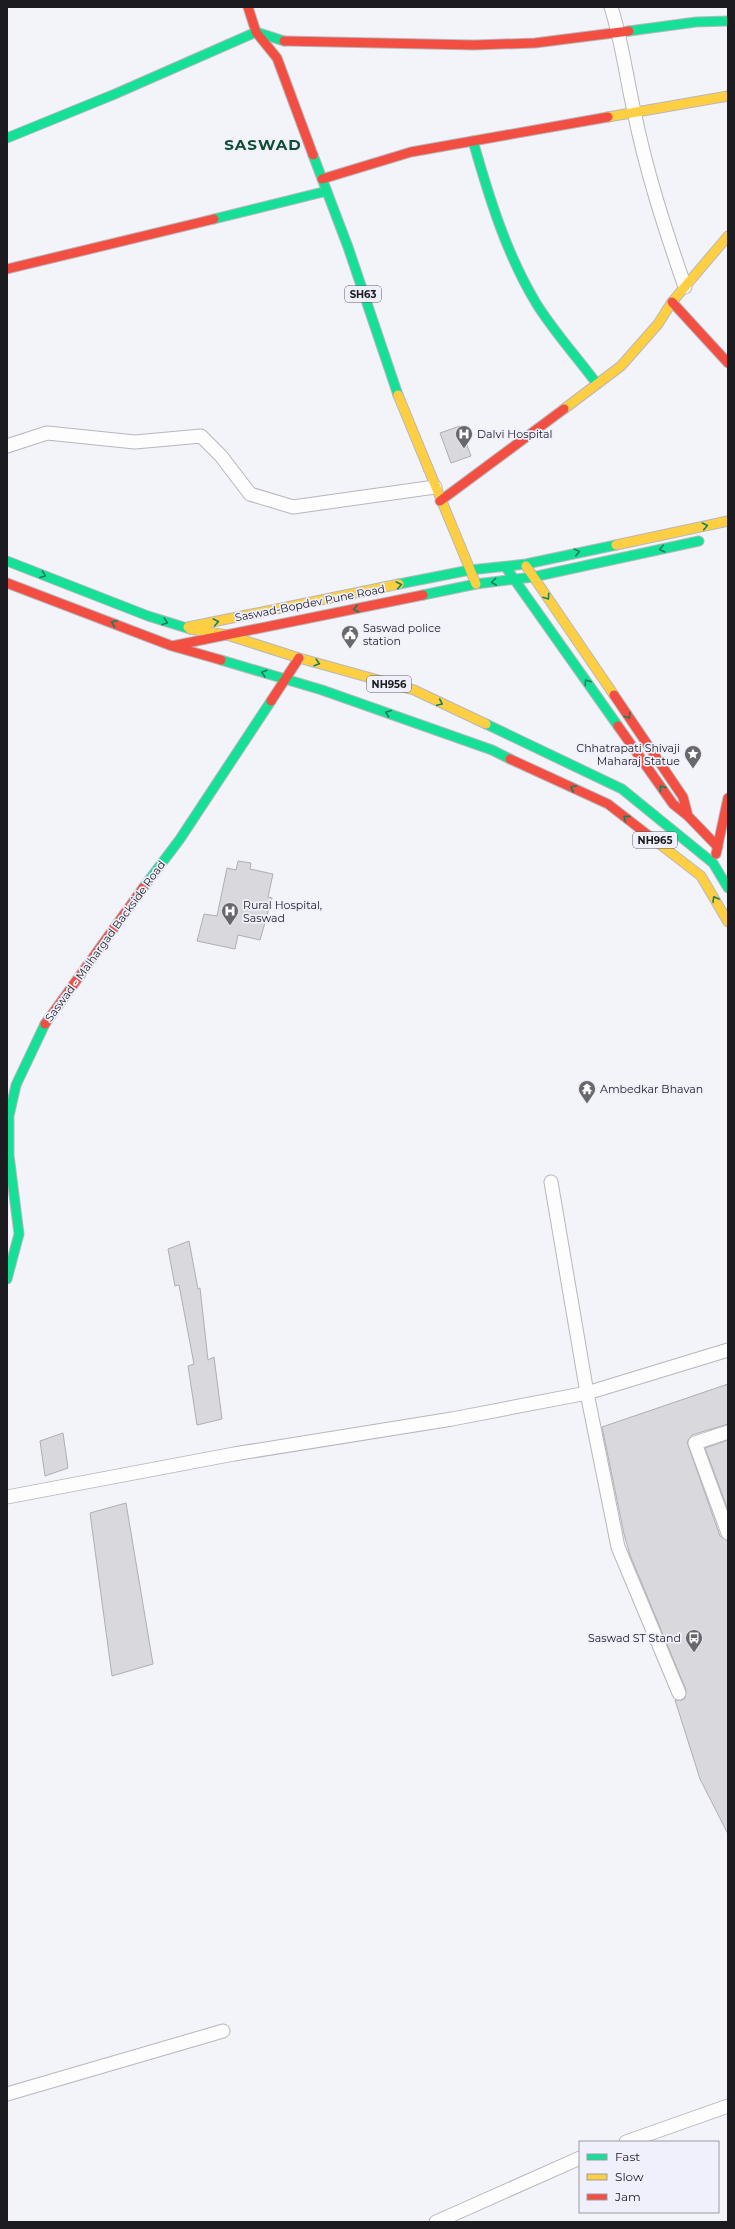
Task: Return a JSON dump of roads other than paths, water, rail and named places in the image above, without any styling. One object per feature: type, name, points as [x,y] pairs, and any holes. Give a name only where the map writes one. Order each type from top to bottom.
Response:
[{"type":"main road","name":"SH63","points":[[248,7],[256,32],[277,58],[348,247],[391,379],[440,501],[476,584]]},
{"type":"main road","points":[[7,138],[115,94],[256,32],[284,41],[474,45],[535,43],[696,22],[728,21]]},
{"type":"main road","points":[[322,179],[411,152],[634,111],[728,96]]},
{"type":"main road","points":[[473,141],[491,204],[513,258],[537,304],[597,384]]},
{"type":"main road","points":[[7,269],[327,191]]},
{"type":"main road","points":[[440,501],[621,366],[658,324],[672,302],[728,236]]},
{"type":"main road","points":[[672,302],[728,363]]},
{"type":"main road","name":"Saswad-Bopdev Pune Road","points":[[151,638],[184,628],[470,570],[526,564],[728,521]]},
{"type":"main road","name":"Saswad-Bopdev Pune Road","points":[[172,646],[476,584],[533,578],[708,539]]},
{"type":"main road","name":"NH956","points":[[7,561],[148,616],[184,628],[226,635],[299,658],[414,690],[622,789],[713,863],[728,888]]},
{"type":"main road","points":[[526,564],[533,578],[683,797],[688,816]]},
{"type":"main road","points":[[506,567],[673,804],[688,816],[718,847]]},
{"type":"main road","name":"NH956","points":[[7,582],[172,646],[322,690],[492,750],[608,804]]},
{"type":"main road","name":"Saswad - Malhargad Backside Road","points":[[7,1279],[19,1234],[9,1155],[9,1116],[16,1085],[41,1030],[116,923],[180,839],[299,658]]},
{"type":"main road","points":[[642,761],[653,754]]},
{"type":"main road","points":[[701,876],[713,863],[718,847],[728,798]]},
{"type":"main road","name":"NH965","points":[[608,804],[701,876],[728,922]]},
{"type":"street","points":[[611,7],[619,32],[634,111],[655,200],[685,287]]},
{"type":"street","points":[[7,446],[47,433],[135,442],[201,436],[221,456],[250,494],[293,507],[435,487]]},
{"type":"street","points":[[551,1182],[587,1393],[618,1547],[679,1693]]},
{"type":"street","points":[[7,1497],[234,1454],[452,1419],[587,1393],[728,1350]]},
{"type":"street","points":[[728,1432],[695,1443],[728,1534]]},
{"type":"street","points":[[7,2094],[223,2031]]},
{"type":"street","points":[[629,2141],[728,2106]]},
{"type":"street","points":[[436,2222],[579,2158]]},
{"type":"place","name":"Dalvi Hospital","points":[[464,449]]},
{"type":"place","name":"Saswad police station","points":[[350,649]]},
{"type":"place","name":"Chhatrapati Shivaji Maharaj Statue","points":[[693,769]]},
{"type":"place","name":"Rural Hospital, Saswad","points":[[230,926]]},
{"type":"place","name":"Ambedkar Bhavan","points":[[587,1104]]},
{"type":"place","name":"Saswad ST Stand","points":[[694,1653]]},
{"type":"district","name":"SASWAD","points":[[263,145]]}]
